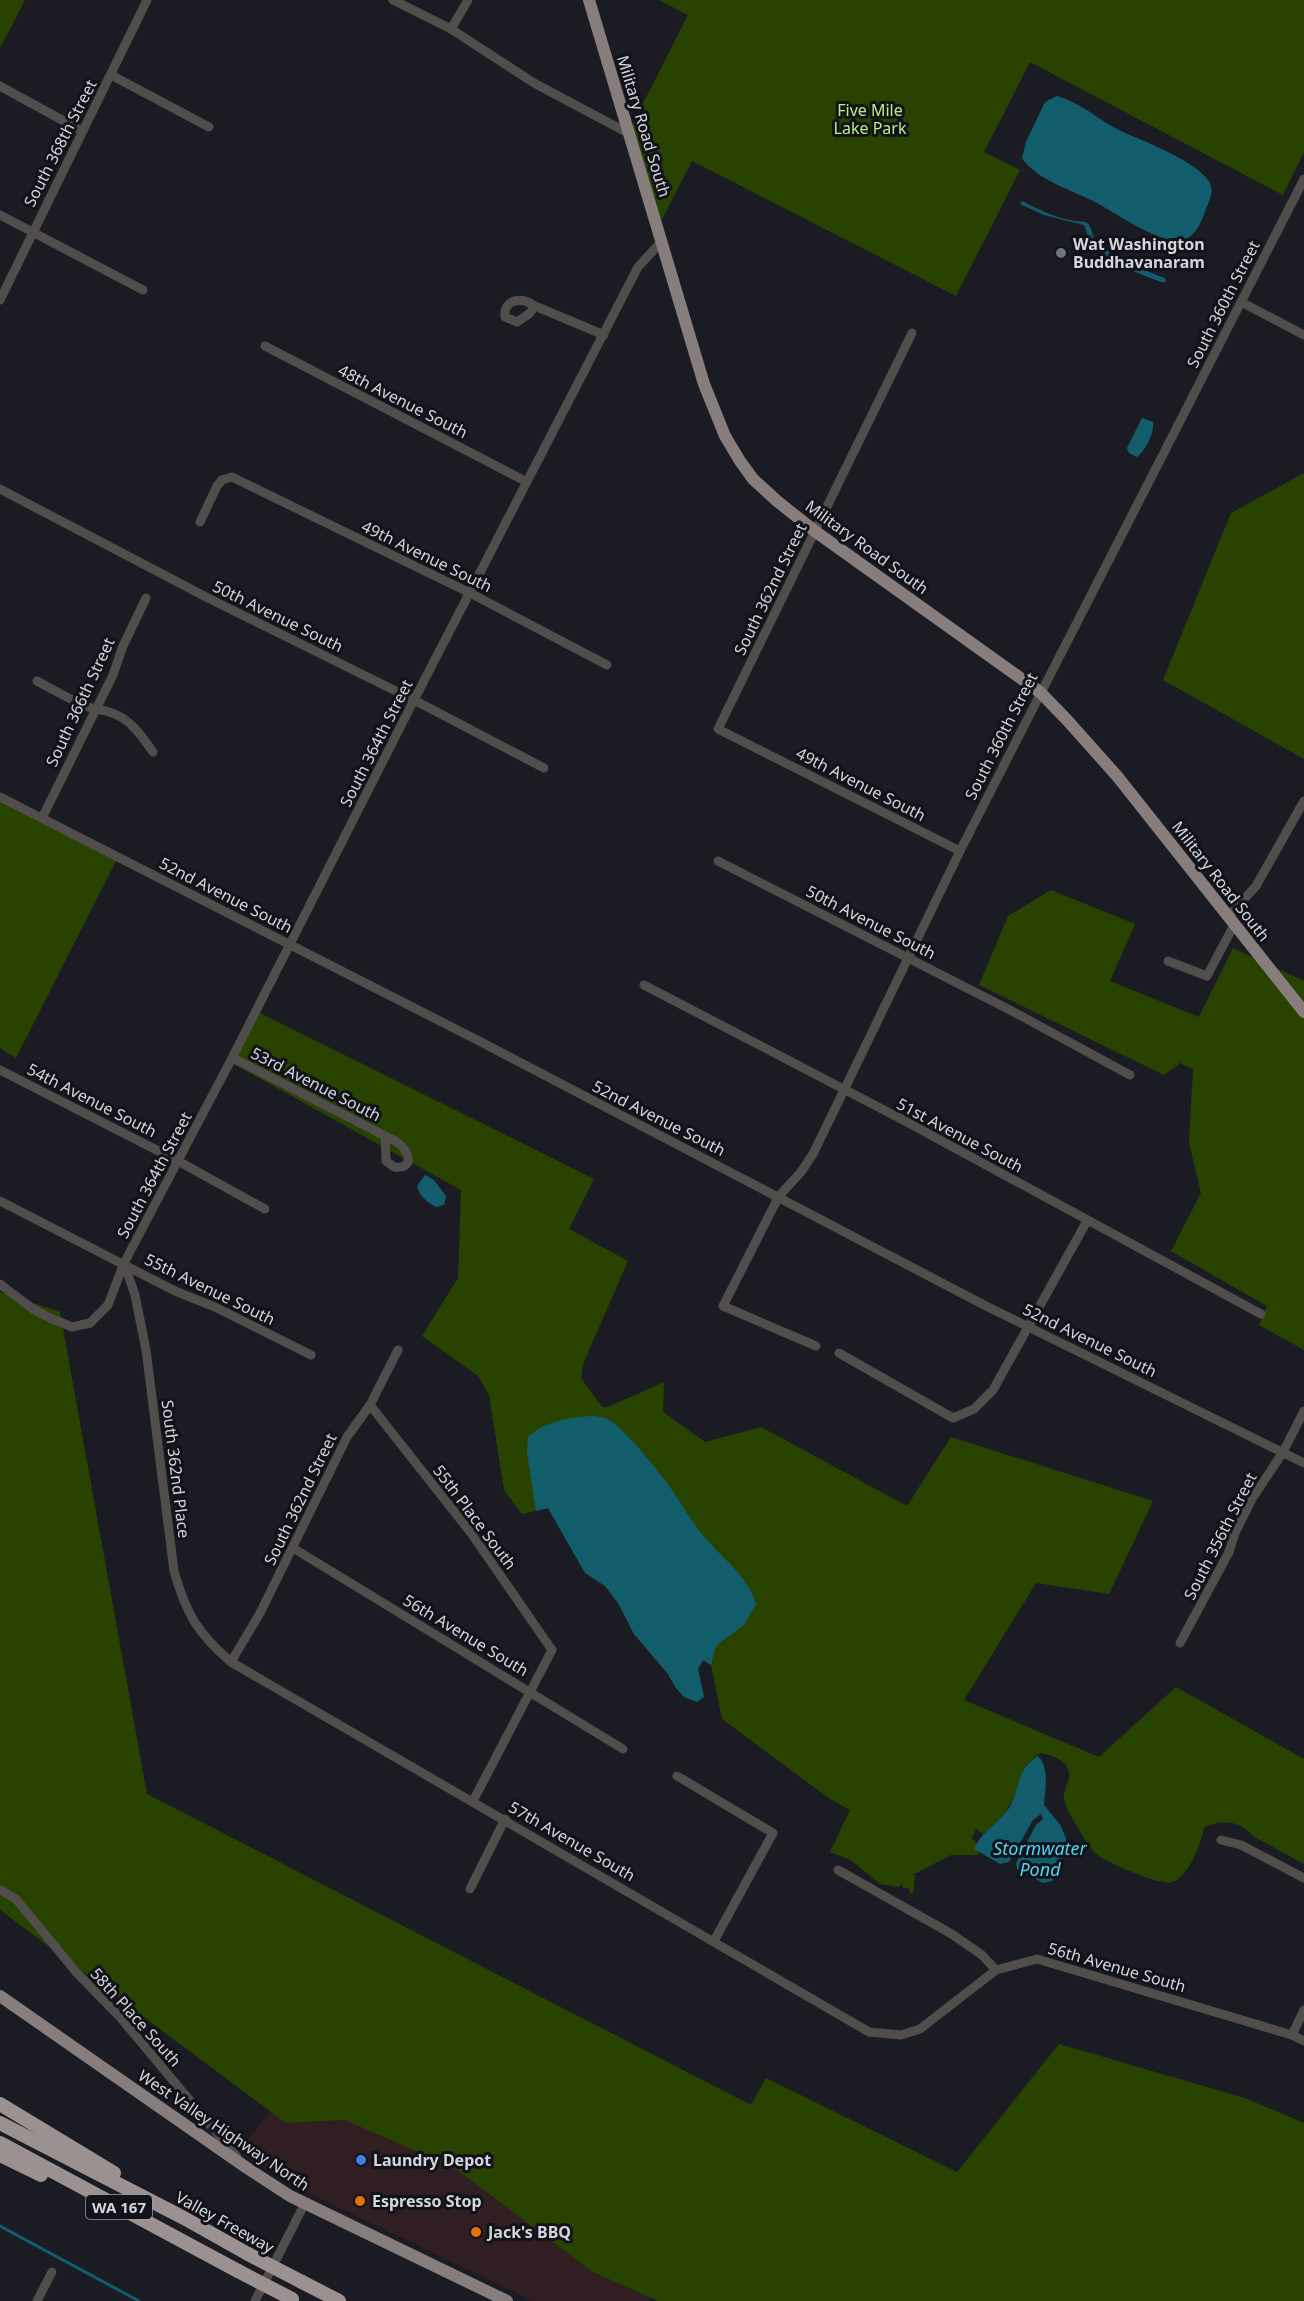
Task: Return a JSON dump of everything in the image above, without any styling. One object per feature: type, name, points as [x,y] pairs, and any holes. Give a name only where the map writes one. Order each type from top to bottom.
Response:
[{"type":"highway","points":[[0,2104],[184,2217]]},
{"type":"highway","name":"Valley Freeway","points":[[0,2123],[184,2217],[248,2254],[339,2301]]},
{"type":"highway","name":"WA 167","points":[[0,2143],[294,2300]]},
{"type":"highway","points":[[0,2155],[169,2233]]},
{"type":"main road","name":"Military Road South","points":[[589,0],[704,384],[725,436],[753,478],[777,501],[816,532],[1040,692],[1117,776],[1304,1012]]},
{"type":"main road","name":"West Valley Highway North","points":[[0,1996],[247,2168],[304,2205],[366,2232],[507,2301]]},
{"type":"street","name":"South 368th Street","points":[[0,300],[147,0]]},
{"type":"street","points":[[393,0],[451,29],[534,83],[628,133]]},
{"type":"street","points":[[451,29],[468,0]]},
{"type":"street","points":[[111,75],[209,127]]},
{"type":"street","points":[[0,86],[82,131]]},
{"type":"street","name":"South 360th Street","points":[[816,1346],[723,1306],[778,1196],[801,1172],[813,1154],[906,957],[1304,179]]},
{"type":"street","points":[[0,215],[143,290]]},
{"type":"street","name":"South 364th Street","points":[[124,1263],[233,1058],[414,700],[638,267],[662,241]]},
{"type":"street","points":[[1241,302],[1304,335]]},
{"type":"street","points":[[535,306],[603,335]]},
{"type":"street","name":"South 362nd Street","points":[[718,729],[912,333]]},
{"type":"street","name":"48th Avenue South","points":[[265,346],[527,482]]},
{"type":"street","name":"49th Avenue South","points":[[200,522],[217,486],[222,480],[232,477],[470,593],[607,665]]},
{"type":"street","name":"50th Avenue South","points":[[0,489],[208,598],[414,700],[544,768]]},
{"type":"street","name":"South 366th Street","points":[[42,818],[113,675],[126,638],[146,598]]},
{"type":"street","points":[[37,681],[96,710],[108,711],[120,716],[144,738],[153,752]]},
{"type":"street","name":"49th Avenue South","points":[[718,729],[960,851]]},
{"type":"street","name":"52nd Avenue South","points":[[0,797],[1030,1327],[1304,1463]]},
{"type":"street","points":[[1168,961],[1207,976],[1231,921],[1256,886],[1304,801]]},
{"type":"street","name":"50th Avenue South","points":[[718,861],[1010,1010],[1130,1075]]},
{"type":"street","name":"51st Avenue South","points":[[644,985],[904,1121],[1261,1314]]},
{"type":"street","name":"53rd Avenue South","points":[[233,1058],[385,1136]]},
{"type":"street","name":"54th Avenue South","points":[[0,1070],[178,1161],[265,1209]]},
{"type":"street","name":"55th Avenue South","points":[[0,1201],[175,1291],[215,1307],[311,1355]]},
{"type":"street","points":[[839,1353],[953,1418],[974,1409],[993,1390],[1088,1221]]},
{"type":"street","points":[[0,1284],[50,1318],[68,1326],[82,1326],[97,1318],[108,1305],[124,1263]]},
{"type":"street","name":"South 362nd Place","points":[[124,1263],[135,1295],[146,1350],[174,1571],[181,1599],[204,1637],[231,1662]]},
{"type":"street","name":"South 362nd Street","points":[[231,1662],[260,1613],[347,1437],[370,1405],[398,1350]]},
{"type":"street","name":"55th Place South","points":[[370,1405],[471,1533],[552,1650],[531,1692]]},
{"type":"street","name":"South 356th Street","points":[[1180,1643],[1229,1552],[1235,1533],[1252,1499],[1283,1452],[1304,1411]]},
{"type":"street","name":"56th Avenue South","points":[[293,1548],[623,1749]]},
{"type":"street","name":"57th Avenue South","points":[[231,1662],[869,2032],[900,2035],[920,2029],[996,1970]]},
{"type":"street","points":[[473,1801],[531,1692]]},
{"type":"street","points":[[677,1776],[773,1833],[714,1941]]},
{"type":"street","points":[[470,1889],[505,1820]]},
{"type":"street","points":[[1221,1840],[1241,1845],[1304,1878]]},
{"type":"street","points":[[838,1870],[950,1934],[982,1955],[996,1970]]},
{"type":"street","name":"58th Place South","points":[[0,1890],[16,1899],[76,1972],[120,2017],[247,2168]]},
{"type":"street","name":"56th Avenue South","points":[[996,1970],[1025,1961],[1046,1961],[1292,2035],[1304,2041]]},
{"type":"street","points":[[1292,2035],[1304,2010]]},
{"type":"street","points":[[255,2301],[304,2205]]},
{"type":"street","points":[[37,2301],[52,2272]]},
{"type":"shaded area","points":[[271,2111],[286,2123],[345,2120],[456,2169],[591,2271],[650,2297],[648,2301],[533,2301],[309,2193],[238,2152]]},
{"type":"green space","points":[[0,0],[25,0],[0,48]]},
{"type":"green space","name":"Five Mile Lake Park","points":[[659,0],[1304,0],[1304,152],[1283,195],[1030,62],[984,152],[1020,170],[956,296],[692,161],[658,227],[628,133],[688,15]]},
{"type":"green space","points":[[1304,473],[1304,759],[1163,680],[1231,513]]},
{"type":"green space","points":[[0,797],[118,857],[16,1058],[0,1048]]},
{"type":"green space","points":[[1051,890],[1135,924],[1110,981],[1199,1017],[1233,948],[1304,981],[1304,1350],[1259,1325],[1267,1306],[1171,1251],[1201,1193],[1189,1143],[1193,1069],[1180,1063],[1164,1075],[979,985],[1008,916]]},
{"type":"green space","points":[[256,1011],[594,1179],[569,1229],[628,1261],[583,1364],[581,1378],[602,1407],[608,1407],[664,1382],[663,1412],[705,1442],[761,1427],[907,1506],[951,1437],[1153,1501],[1109,1594],[1036,1583],[964,1700],[1099,1757],[1176,1687],[1304,1759],[1304,1864],[1253,1836],[1243,1827],[1223,1822],[1204,1828],[1189,1866],[1173,1882],[1157,1881],[1122,1868],[1096,1854],[1068,1811],[1064,1794],[1069,1776],[1068,1768],[1059,1760],[1040,1753],[1026,1765],[1013,1800],[1003,1816],[983,1834],[976,1829],[972,1838],[978,1845],[979,1855],[951,1855],[912,1875],[915,1875],[913,1894],[910,1893],[909,1888],[903,1888],[903,1884],[899,1887],[880,1884],[851,1860],[830,1852],[850,1810],[830,1799],[722,1719],[711,1665],[703,1660],[697,1666],[704,1697],[697,1702],[684,1697],[634,1634],[618,1603],[605,1586],[585,1573],[548,1508],[522,1514],[504,1490],[489,1395],[478,1376],[422,1336],[458,1278],[461,1190],[230,1062]]},
{"type":"green space","points":[[0,1292],[60,1312],[147,1794],[751,2105],[766,2078],[957,2172],[1059,2044],[1245,2098],[1304,2123],[1304,2301],[658,2301],[591,2271],[456,2169],[345,2120],[286,2123],[0,1910]]},
{"type":"water","points":[[1057,96],[1074,103],[1113,127],[1180,158],[1201,172],[1210,183],[1211,194],[1201,222],[1193,234],[1186,239],[1165,239],[1046,179],[1029,166],[1022,158],[1026,142],[1045,102]]},
{"type":"water","points":[[1022,201],[1053,215],[1086,222],[1095,240],[1112,254],[1165,278],[1166,282],[1133,271],[1105,256],[1091,242],[1084,225],[1044,215],[1020,204]]},
{"type":"water","points":[[1142,418],[1153,422],[1153,426],[1149,441],[1137,457],[1129,453],[1127,448]]},
{"type":"water","points":[[425,1175],[434,1180],[446,1196],[444,1205],[436,1207],[420,1193],[417,1186]]},
{"type":"water","points":[[597,1416],[612,1422],[635,1444],[669,1486],[700,1532],[735,1569],[747,1585],[756,1604],[744,1625],[717,1645],[711,1665],[703,1660],[698,1669],[704,1697],[697,1702],[684,1697],[676,1688],[668,1674],[634,1634],[618,1603],[605,1586],[585,1573],[548,1508],[536,1511],[527,1453],[528,1437],[542,1427],[557,1421]]},
{"type":"water","name":"Stormwater Pond","points":[[1038,1756],[1045,1773],[1044,1805],[1061,1826],[1068,1844],[1052,1881],[1043,1883],[1017,1869],[1016,1863],[1036,1825],[1043,1819],[1041,1814],[1033,1820],[1009,1862],[1000,1864],[974,1849],[981,1837],[1011,1805],[1026,1766]]},
{"type":"waterway","points":[[0,2226],[139,2301]]},
{"type":"place","name":"Wat Washington Buddhavanaram","points":[[1061,253]]},
{"type":"place","name":"Laundry Depot","points":[[361,2160]]},
{"type":"place","name":"Espresso Stop","points":[[360,2201]]},
{"type":"place","name":"Jack's BBQ","points":[[476,2232]]}]
